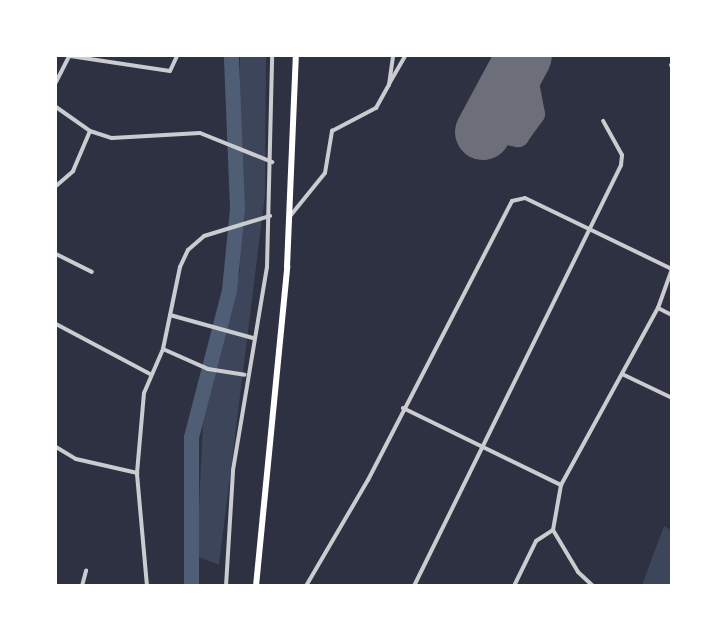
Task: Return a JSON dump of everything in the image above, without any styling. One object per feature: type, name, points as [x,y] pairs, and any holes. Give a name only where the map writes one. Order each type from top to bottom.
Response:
[{"type":"highway","points":[[256,585],[291,215],[296,56]]},
{"type":"street","points":[[56,82],[70,56],[161,71],[174,69],[177,56]]},
{"type":"street","points":[[226,585],[230,500],[245,375],[253,339],[270,216],[272,56]]},
{"type":"street","points":[[389,85],[393,56]]},
{"type":"street","points":[[291,215],[325,173],[332,131],[376,108],[405,56]]},
{"type":"street","points":[[56,107],[90,132],[122,140],[207,134],[272,162]]},
{"type":"street","points":[[414,585],[622,159],[603,121]]},
{"type":"street","points":[[56,186],[73,171],[90,132]]},
{"type":"street","points":[[306,585],[403,408],[512,201],[525,198],[672,269],[658,308],[561,485],[553,530],[578,572],[592,585]]},
{"type":"street","points":[[147,585],[137,472],[150,374],[163,349],[188,250],[204,236],[235,222],[270,216]]},
{"type":"street","points":[[56,254],[92,272]]},
{"type":"street","points":[[658,308],[672,315]]},
{"type":"street","points":[[171,315],[253,339]]},
{"type":"street","points":[[56,324],[150,374]]},
{"type":"street","points":[[163,349],[208,369],[245,375]]},
{"type":"street","points":[[622,374],[672,398]]},
{"type":"street","points":[[403,408],[480,448],[561,485]]},
{"type":"street","points":[[56,447],[76,459],[137,472]]},
{"type":"street","points":[[514,585],[536,541],[553,530]]},
{"type":"street","points":[[81,585],[86,571]]},
{"type":"shaded area","points":[[240,56],[266,56],[265,195],[219,565],[199,557],[199,506],[203,423],[240,271]]},
{"type":"shaded area","points":[[664,526],[671,530],[671,585],[642,585]]},
{"type":"waterway","points":[[191,586],[191,437],[229,290],[237,208],[231,56]]},
{"type":"taxiway","points":[[484,129],[518,136],[534,114],[523,57]]},
{"type":"runway","points":[[483,132],[524,56]]}]
